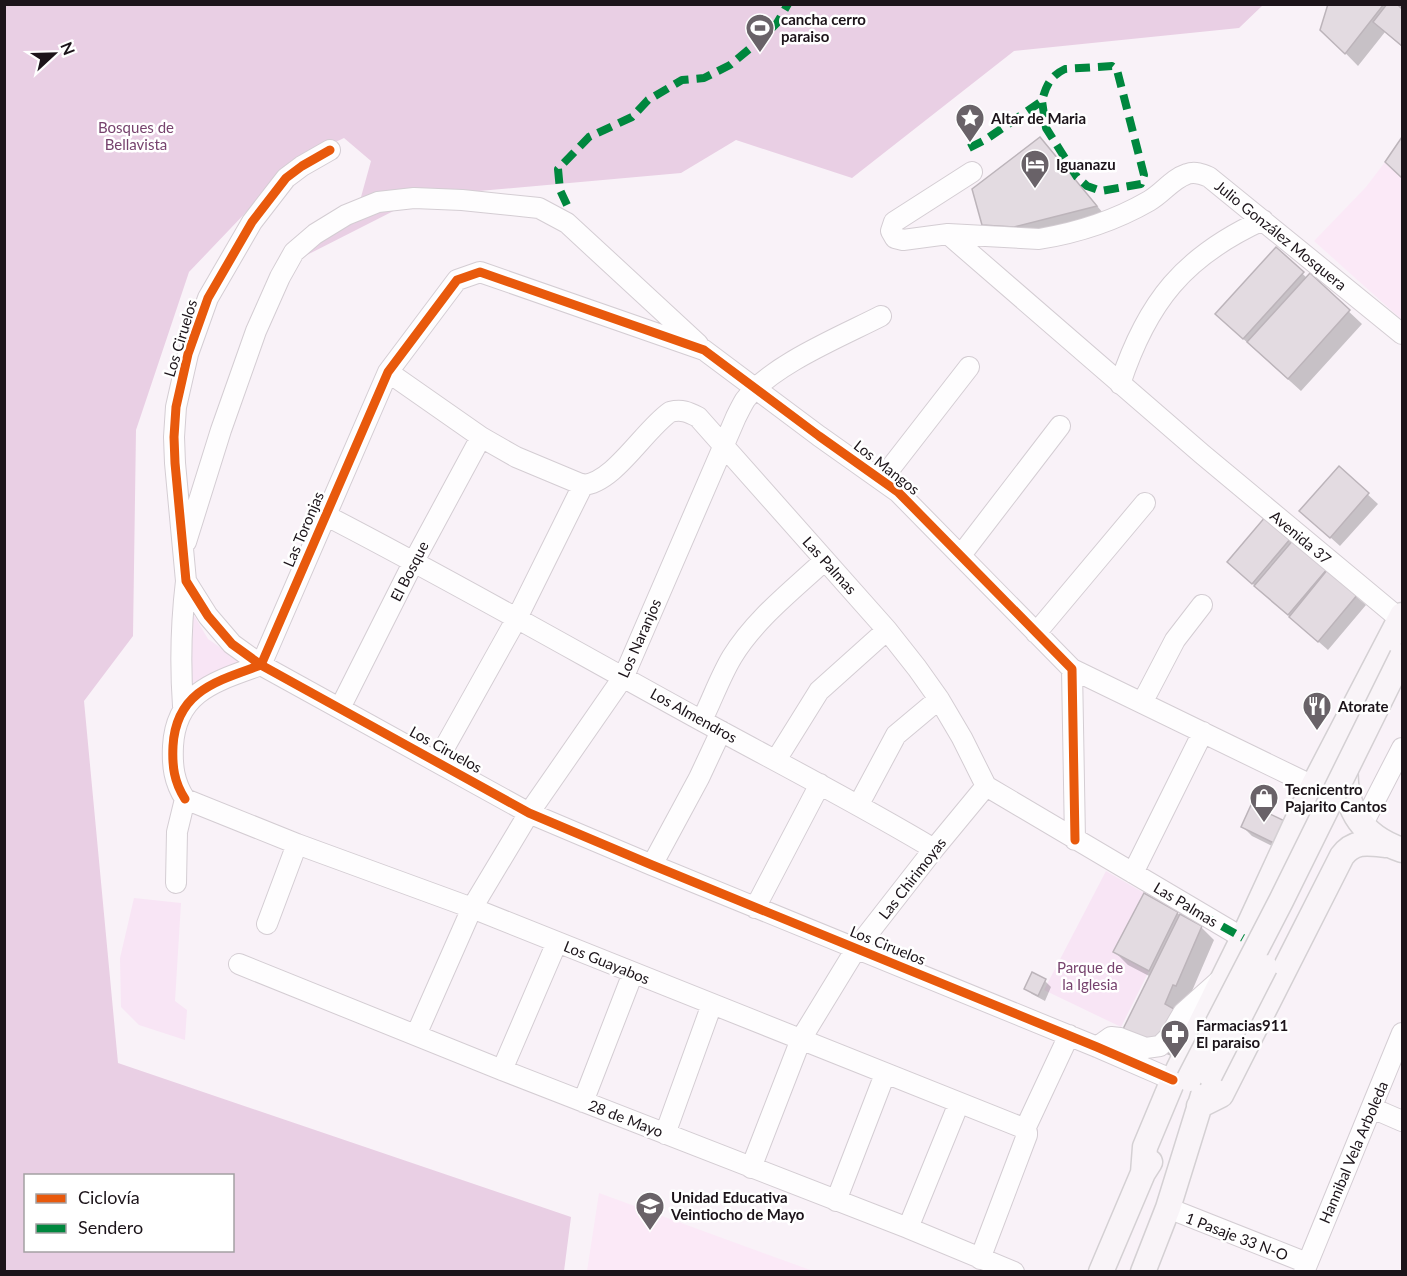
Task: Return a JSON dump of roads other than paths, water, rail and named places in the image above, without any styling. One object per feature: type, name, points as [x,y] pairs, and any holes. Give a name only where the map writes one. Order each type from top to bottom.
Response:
[{"type":"main road","points":[[1143,1272],[1168,1209],[1199,1106],[1191,1078],[1223,976],[1243,938],[1313,786],[1402,618]]},
{"type":"main road","points":[[1101,1272],[1143,1173],[1155,1155],[1191,1078],[1402,656]]},
{"type":"main road","points":[[1348,793],[1354,771],[1402,671]]},
{"type":"main road","points":[[1191,1078],[1402,693]]},
{"type":"main road","points":[[1350,715],[1346,764],[1348,793],[1359,821],[1366,830],[1394,847]]},
{"type":"main road","points":[[1280,854],[1296,843],[1313,844],[1326,854],[1332,874]]},
{"type":"main road","points":[[1199,1106],[1221,1095],[1332,874],[1348,848],[1357,844],[1394,847]]},
{"type":"street","name":"Los Ciruelos","points":[[330,150],[286,178],[252,222],[208,298],[188,354],[175,417],[175,463],[186,581],[208,616],[232,644],[261,665],[529,813],[1097,1047],[1191,1078]]},
{"type":"street","points":[[948,234],[903,240],[895,238],[891,231],[894,222],[972,172]]},
{"type":"street","name":"Julio González Mosquera","points":[[948,234],[1039,239],[1050,237],[1107,221],[1150,201],[1188,173],[1198,172],[1209,177],[1402,334]]},
{"type":"street","points":[[184,548],[221,430],[256,331],[294,252],[315,234],[346,215],[378,202],[414,198],[462,200],[539,208],[567,223],[705,350]]},
{"type":"street","points":[[1120,384],[1146,319],[1176,278],[1216,245],[1263,220]]},
{"type":"street","name":"Avenida 37","points":[[948,234],[1202,454],[1402,618]]},
{"type":"street","name":"Las Toronjas","points":[[261,665],[388,372],[457,280],[480,272],[490,276]]},
{"type":"street","name":"Los Mangos","points":[[490,276],[705,350],[898,492],[1072,669],[1313,786]]},
{"type":"street","name":"Los Naranjos","points":[[416,1035],[472,908],[529,813],[624,676],[745,400],[757,388],[798,360],[881,316]]},
{"type":"street","points":[[882,479],[969,367]]},
{"type":"street","points":[[388,372],[481,437],[516,457],[583,484],[517,618],[437,761]]},
{"type":"street","name":"Las Palmas","points":[[583,484],[591,484],[605,477],[670,412],[688,411],[698,417],[887,630],[939,699],[986,786],[1243,938]]},
{"type":"street","points":[[961,555],[1060,426]]},
{"type":"street","name":"El Bosque","points":[[340,708],[414,561],[481,437]]},
{"type":"street","points":[[1036,633],[1145,503]]},
{"type":"street","name":"Los Almendros","points":[[325,515],[414,561],[721,731],[859,804],[934,849]]},
{"type":"street","points":[[702,720],[732,658],[749,635],[763,618],[825,560]]},
{"type":"street","points":[[176,883],[177,832],[185,799],[177,787],[172,758],[174,732],[183,706],[180,666],[181,626],[186,581]]},
{"type":"street","points":[[1142,703],[1175,639],[1202,605]]},
{"type":"street","points":[[776,760],[819,692],[887,630]]},
{"type":"street","points":[[183,706],[202,690],[218,681],[261,665]]},
{"type":"street","points":[[1072,669],[1075,840]]},
{"type":"street","points":[[859,804],[896,735],[939,699]]},
{"type":"street","points":[[652,865],[699,778],[721,731]]},
{"type":"street","points":[[1133,873],[1203,732]]},
{"type":"street","points":[[1367,816],[1402,748]]},
{"type":"street","points":[[755,908],[820,784]]},
{"type":"street","name":"Las Chirimoyas","points":[[751,1168],[801,1039],[856,949],[986,786]]},
{"type":"street","name":"Los Guayabos","points":[[185,799],[297,844],[472,908],[1026,1131]]},
{"type":"street","points":[[267,924],[297,844]]},
{"type":"street","points":[[502,1070],[556,942]]},
{"type":"street","name":"28 de Mayo","points":[[239,964],[1014,1272]]},
{"type":"street","points":[[583,1102],[633,973]]},
{"type":"street","points":[[1097,1047],[1111,1037],[1146,1048],[1160,1046],[1169,1037],[1183,1013],[1223,976]]},
{"type":"street","points":[[665,1134],[712,1004]]},
{"type":"street","name":"Hannibal Vela Arboleda","points":[[1305,1267],[1402,1033]]},
{"type":"street","points":[[980,1258],[1026,1131],[1070,1035]]},
{"type":"street","points":[[836,1201],[885,1074]]},
{"type":"street","points":[[908,1228],[959,1103]]},
{"type":"street","points":[[1372,1108],[1402,1121]]},
{"type":"street","name":"1 Pasaje 33 N-O","points":[[1168,1209],[1305,1267]]},
{"type":"place","name":"cancha cerro paraiso","points":[[760,54]]},
{"type":"place","name":"Altar de Maria","points":[[970,144]]},
{"type":"place","name":"Iguanazu","points":[[1035,190]]},
{"type":"place","name":"Atorate","points":[[1317,732]]},
{"type":"place","name":"Tecnicentro Pajarito Cantos","points":[[1264,824]]},
{"type":"place","name":"Farmacias911 El paraiso","points":[[1175,1060]]},
{"type":"place","name":"Unidad Educativa Veintiocho de Mayo","points":[[650,1232]]},
{"type":"park label","name":"Bosques de Bellavista","points":[[136,136]]},
{"type":"park label","name":"Parque de la Iglesia","points":[[1090,976]]}]
